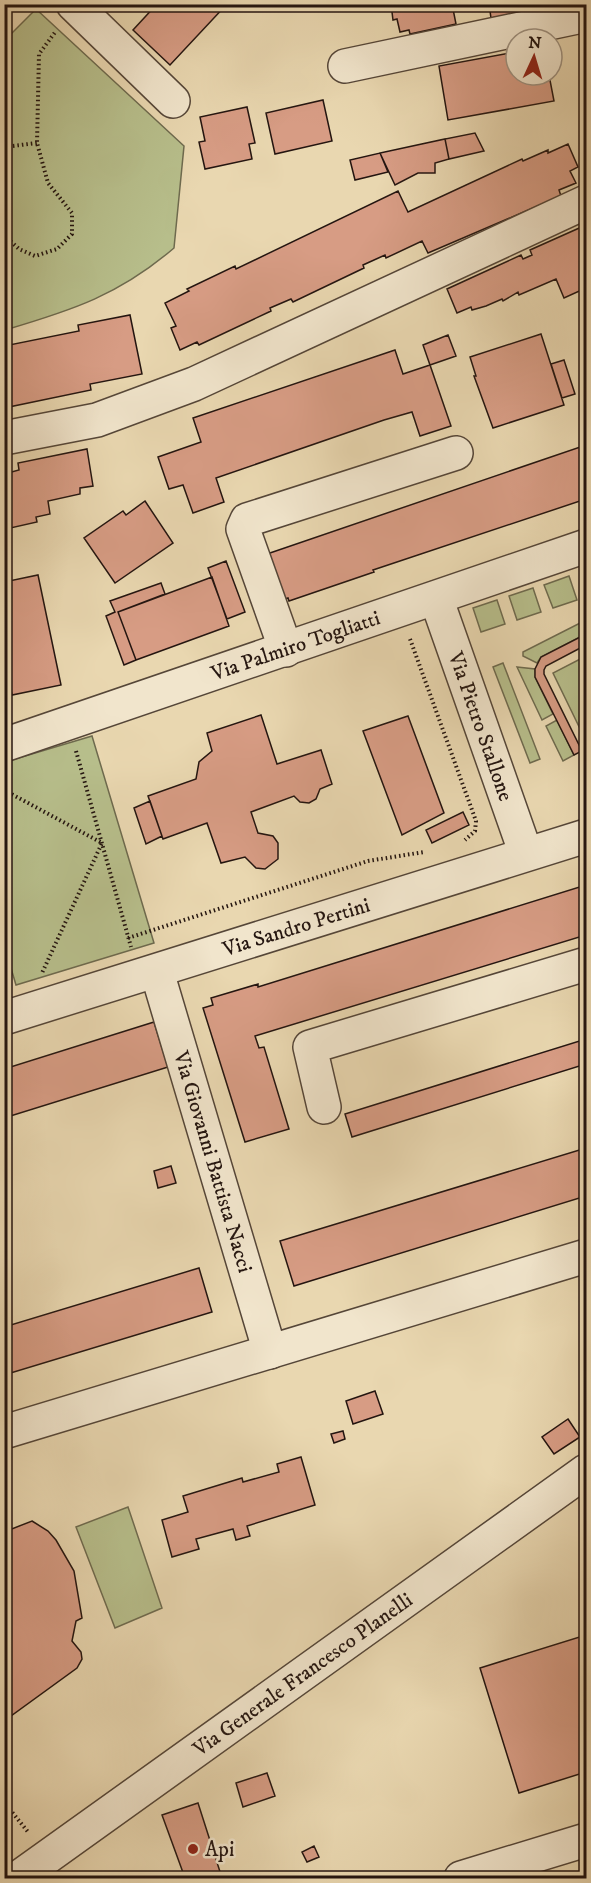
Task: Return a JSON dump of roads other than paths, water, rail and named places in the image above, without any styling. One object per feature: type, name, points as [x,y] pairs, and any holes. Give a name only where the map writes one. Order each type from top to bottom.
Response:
[{"type":"street","points":[[76,7],[173,101]]},
{"type":"street","points":[[345,66],[583,17]]},
{"type":"street","points":[[4,438],[97,420],[194,384],[586,202]]},
{"type":"street","points":[[286,650],[243,529],[247,520],[456,453]]},
{"type":"street","name":"Via Palmiro Togliatti","points":[[4,745],[69,725],[586,546]]},
{"type":"street","name":"Via Pietro Stallone","points":[[436,598],[526,854]]},
{"type":"street","name":"Via Sandro Pertini","points":[[14,1015],[148,975],[586,836]]},
{"type":"street","points":[[324,1107],[310,1047],[586,964]]},
{"type":"street","name":"Via Giovanni Battista Nacci","points":[[148,975],[270,1352]]},
{"type":"street","points":[[4,1432],[586,1256]]},
{"type":"street","name":"Via Generale Francesco Planelli","points":[[18,1878],[59,1866],[586,1471]]},
{"type":"street","points":[[461,1878],[586,1840]]},
{"type":"place","name":"Api","points":[[193,1849]]}]
